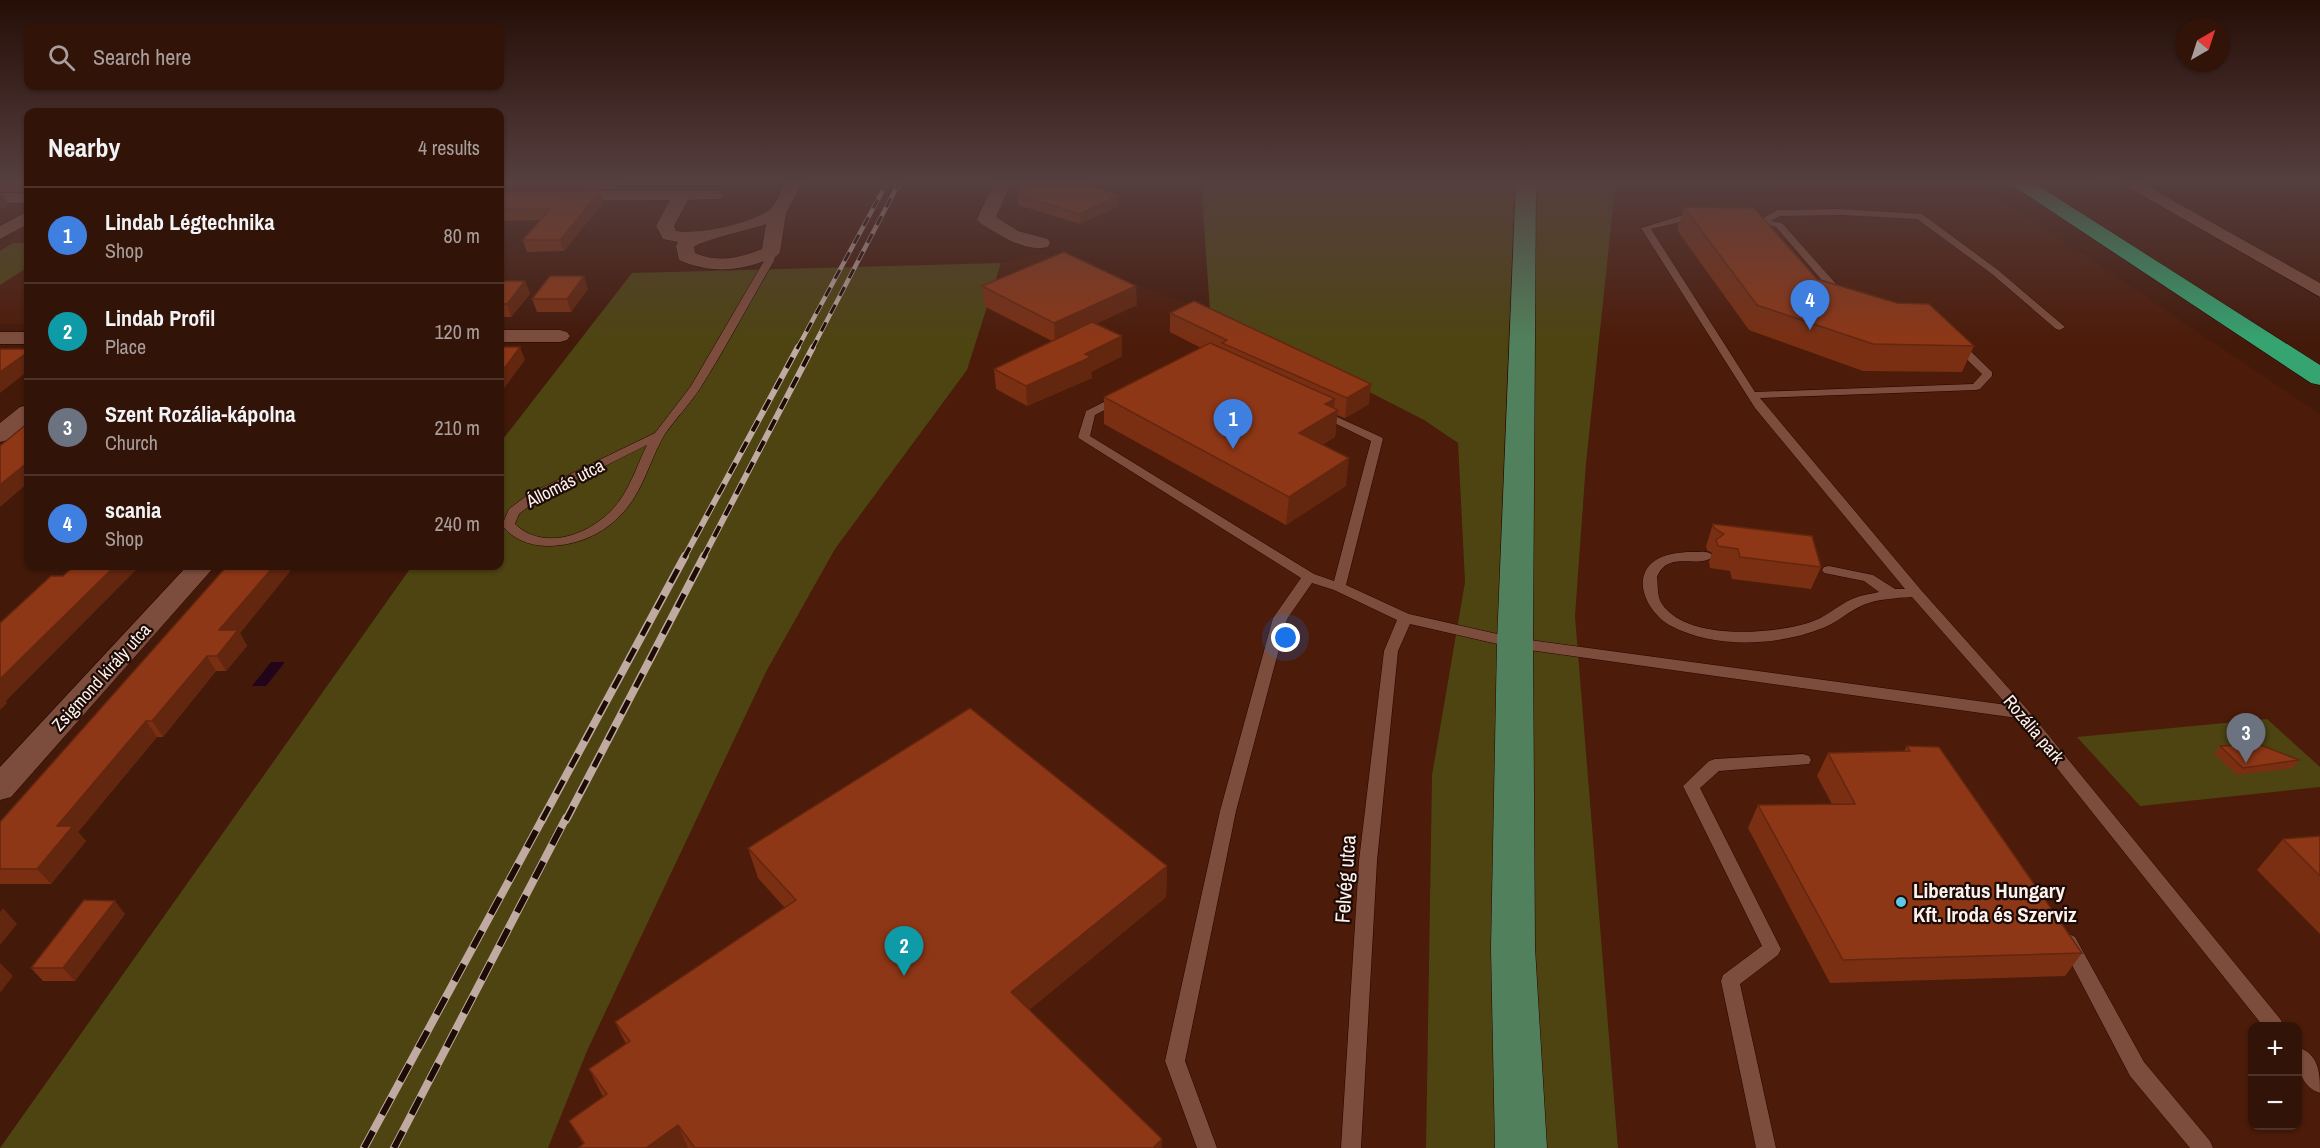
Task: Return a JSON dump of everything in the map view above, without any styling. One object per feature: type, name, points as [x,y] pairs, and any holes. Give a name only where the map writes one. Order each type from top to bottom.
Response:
[{"type":"highway","points":[[2099,235],[2320,377]]},
{"type":"highway","points":[[2131,235],[2320,351]]},
{"type":"main road","points":[[1521,1148],[1513,948],[1515,643],[1525,235]]},
{"type":"street","points":[[671,235],[675,237],[694,238],[705,235]]},
{"type":"street","name":"Állomás utca","points":[[771,252],[774,235]]},
{"type":"street","points":[[1011,235],[1041,243]]},
{"type":"street","points":[[2220,235],[2320,291]]},
{"type":"street","points":[[694,238],[685,246],[686,256],[707,265],[740,262],[771,252]]},
{"type":"street","points":[[504,336],[560,336]]},
{"type":"street","points":[[2,338],[24,338]]},
{"type":"street","points":[[0,435],[24,415]]},
{"type":"street","name":"Zsigmond király utca","points":[[0,788],[198,570]]},
{"type":"lane","name":"Rozália park","points":[[1651,235],[1752,395],[1916,593],[2022,713],[2271,1022]]},
{"type":"lane","points":[[1787,235],[1849,306]]},
{"type":"lane","points":[[1944,235],[1995,272],[2060,327]]},
{"type":"lane","name":"Állomás utca","points":[[659,435],[533,497],[513,512],[508,525],[516,535],[534,542],[557,541],[584,535],[607,522],[623,506],[639,482],[659,435],[685,403],[769,261],[771,252]]},
{"type":"lane","points":[[1752,395],[1976,387],[1988,374],[1947,335]]},
{"type":"lane","points":[[1129,393],[1090,414],[1084,437],[1309,577],[1339,587],[1405,618],[1515,643],[2022,713]]},
{"type":"lane","points":[[1303,405],[1377,439],[1339,587]]},
{"type":"lane","points":[[1707,556],[1688,555],[1666,560],[1655,566],[1649,580],[1654,604],[1666,615],[1707,634],[1759,638],[1825,623],[1857,603],[1891,593],[1916,593]]},
{"type":"lane","points":[[1829,570],[1868,578],[1891,593]]},
{"type":"lane","points":[[1207,1148],[1175,1061],[1228,811],[1280,618],[1309,577]]},
{"type":"lane","name":"Felvég utca","points":[[1350,1148],[1368,861],[1391,651],[1405,618]]},
{"type":"lane","points":[[1766,1148],[1730,981],[1772,949],[1691,786],[1715,765],[1803,759]]},
{"type":"lane","points":[[2060,928],[2079,957],[2138,1069],[2203,1148]]},
{"type":"lane","points":[[2302,1061],[2320,1084]]},
{"type":"shaded area","points":[[19,235],[24,235],[24,324],[0,324],[0,246]]},
{"type":"shaded area","points":[[1205,235],[1610,235],[1586,464],[1575,616],[1618,1148],[1426,1148],[1432,775],[1465,582],[1458,443],[1424,420],[1210,311]]},
{"type":"shaded area","points":[[1610,235],[2053,235],[2320,414],[2320,1148],[1618,1148],[1575,616],[1586,464]]},
{"type":"shaded area","points":[[13,243],[24,243],[24,270],[0,285],[0,251]]},
{"type":"shaded area","points":[[1044,253],[1210,311],[1424,420],[1458,443],[1465,582],[1432,775],[1426,1148],[548,1148],[587,1051],[767,670],[835,549],[967,370],[1001,263]]},
{"type":"shaded area","points":[[1001,263],[967,370],[835,549],[767,670],[587,1051],[548,1148],[0,1148],[409,570],[504,570],[504,438],[632,273]]},
{"type":"shaded area","points":[[271,662],[285,662],[266,686],[252,686]]},
{"type":"shaded area","points":[[2267,719],[2320,767],[2320,787],[2140,806],[2077,737]]},
{"type":"building","points":[[528,235],[564,235],[560,240],[523,240]]},
{"type":"building","points":[[1705,235],[1778,235],[1817,279],[1897,303],[1929,304],[1974,346],[1873,344],[1757,305]]},
{"type":"building","points":[[1064,252],[1136,286],[1054,323],[982,286]]},
{"type":"building","points":[[550,276],[584,276],[567,299],[532,299]]},
{"type":"building","points":[[504,281],[525,281],[507,304],[504,304]]},
{"type":"building","points":[[1194,301],[1371,384],[1347,398],[1222,343],[1227,340],[1170,313]]},
{"type":"building","points":[[1092,322],[1122,336],[1085,354],[1091,357],[1026,386],[994,369]]},
{"type":"building","points":[[1210,343],[1335,399],[1325,404],[1338,410],[1299,433],[1349,458],[1289,497],[1104,397]]},
{"type":"building","points":[[504,347],[520,347],[504,369]]},
{"type":"building","points":[[0,349],[24,349],[24,355],[0,372]]},
{"type":"building","points":[[24,426],[24,465],[0,485],[0,446]]},
{"type":"building","points":[[1713,524],[1812,536],[1821,567],[1740,557],[1738,549],[1718,546],[1716,540],[1724,534],[1714,528]]},
{"type":"building","points":[[70,570],[111,570],[0,679],[0,623],[51,576],[63,576]]},
{"type":"building","points":[[223,570],[271,570],[219,630],[238,630],[217,656],[207,656],[152,721],[146,721],[57,826],[73,826],[37,869],[0,869],[0,822]]},
{"type":"building","points":[[970,708],[1167,866],[1011,992],[1162,1139],[1153,1148],[695,1148],[678,1125],[646,1148],[578,1148],[584,1143],[569,1121],[607,1094],[589,1069],[630,1041],[615,1022],[796,900],[748,848]]},
{"type":"building","points":[[2258,744],[2299,760],[2243,768],[2220,746]]},
{"type":"building","name":"Liberatus Hungary Kft. Iroda és Szerviz","points":[[1907,746],[1939,747],[2082,953],[1843,960],[1758,805],[1855,804],[1828,753],[1910,751]]},
{"type":"building","points":[[2320,836],[2320,876],[2283,839]]},
{"type":"building","points":[[84,900],[115,901],[63,968],[31,968]]},
{"type":"railway","points":[[797,349],[859,235]]},
{"type":"railway","points":[[812,349],[872,235]]},
{"type":"railway","points":[[684,558],[798,347]]},
{"type":"railway","points":[[703,558],[813,347]]},
{"type":"railway","points":[[542,820],[685,556]]},
{"type":"railway","points":[[566,820],[704,556]]},
{"type":"railway","points":[[364,1148],[543,818]]},
{"type":"railway","points":[[394,1148],[566,818]]},
{"type":"place","name":"scania","points":[[1810,330]]},
{"type":"place","name":"Lindab Légtechnika","points":[[1233,449]]},
{"type":"place","name":"Szent Rozália-kápolna","points":[[2246,763]]},
{"type":"place","name":"Liberatus Hungary Kft. Iroda és Szerviz","points":[[1901,902]]},
{"type":"place","name":"Lindab Profil","points":[[904,976]]}]
